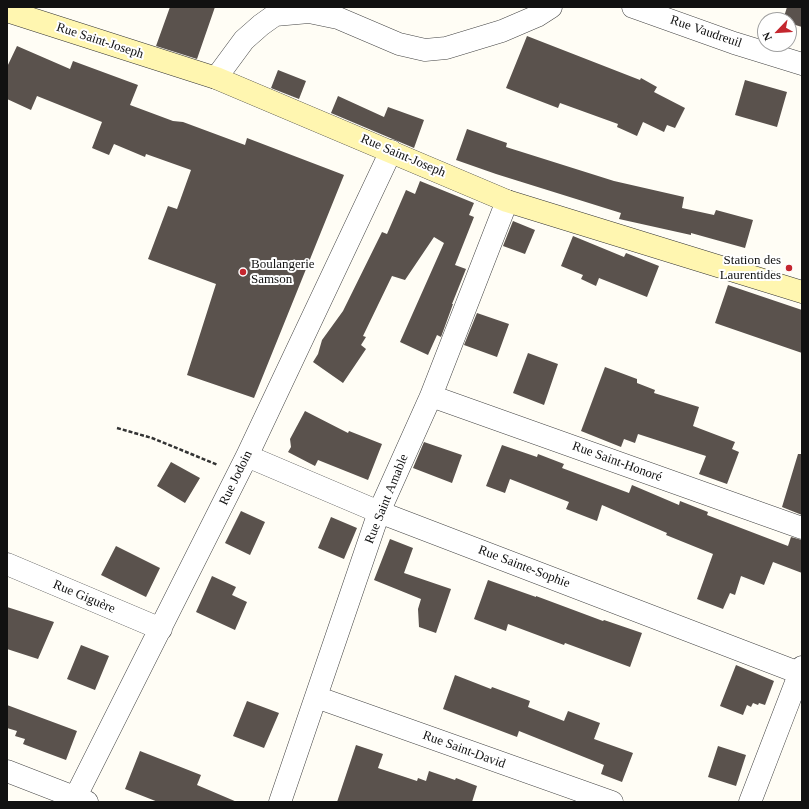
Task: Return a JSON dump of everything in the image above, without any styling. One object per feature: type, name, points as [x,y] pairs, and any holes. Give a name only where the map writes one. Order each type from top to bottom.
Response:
[{"type":"street","points":[[216,78],[244,40],[275,15],[309,12],[338,18],[399,44],[425,50],[446,48],[502,31],[537,16],[551,7]]},
{"type":"street","name":"Rue Vaudreuil","points":[[633,7],[734,43],[802,64]]},
{"type":"street","name":"Rue Saint-Joseph","points":[[7,11],[216,78],[508,201],[802,292]]},
{"type":"street","name":"Rue Jodoin","points":[[79,800],[161,629],[243,465],[391,151]]},
{"type":"street","name":"Rue Saint Amable","points":[[280,802],[379,512],[431,396],[508,201]]},
{"type":"street","name":"Rue Saint-Honoré","points":[[431,396],[802,528]]},
{"type":"street","name":"Rue Sainte-Sophie","points":[[243,465],[379,512],[801,671]]},
{"type":"street","name":"Rue Giguère","points":[[7,564],[161,629]]},
{"type":"street","points":[[750,802],[801,671]]},
{"type":"street","name":"Rue Saint-David","points":[[316,697],[612,802]]},
{"type":"street","points":[[7,771],[79,800]]},
{"type":"path","points":[[116,428],[243,465]]},
{"type":"building","points":[[170,7],[215,7],[197,59],[156,46]]},
{"type":"building","points":[[787,7],[802,7],[802,27],[797,25],[797,12],[785,12]]},
{"type":"building","points":[[527,36],[640,80],[641,78],[657,87],[654,92],[685,108],[675,128],[667,125],[664,132],[643,122],[637,136],[617,127],[618,124],[560,103],[558,108],[506,88]]},
{"type":"building","name":"Boulangerie Samson","points":[[17,46],[70,69],[73,61],[138,85],[130,105],[173,121],[183,122],[245,145],[247,138],[344,175],[254,398],[187,375],[216,284],[148,259],[168,206],[177,209],[191,170],[146,154],[145,157],[114,144],[109,155],[92,148],[102,122],[37,96],[31,110],[7,99],[7,67]]},
{"type":"building","points":[[278,70],[306,81],[299,99],[271,88]]},
{"type":"building","points":[[745,80],[787,92],[777,127],[735,115]]},
{"type":"building","points":[[338,96],[384,117],[388,107],[424,120],[414,148],[331,113]]},
{"type":"building","points":[[467,129],[507,143],[506,147],[614,181],[684,197],[682,208],[714,215],[716,210],[753,220],[745,248],[691,233],[691,235],[619,219],[621,213],[456,160]]},
{"type":"building","points":[[420,181],[474,203],[469,215],[474,217],[455,265],[466,269],[441,337],[437,335],[428,355],[400,342],[444,243],[434,237],[405,280],[392,276],[363,336],[366,337],[361,345],[366,349],[343,383],[313,362],[318,354],[322,340],[343,311],[382,232],[387,234],[406,190],[415,194]]},
{"type":"building","points":[[513,221],[535,230],[525,254],[503,246]]},
{"type":"building","points":[[573,236],[624,257],[626,253],[659,266],[647,297],[599,278],[596,286],[581,279],[583,275],[561,266]]},
{"type":"building","points":[[728,285],[802,310],[802,353],[715,323]]},
{"type":"building","points":[[477,313],[509,324],[497,357],[464,345]]},
{"type":"building","points":[[528,353],[558,364],[544,405],[513,393]]},
{"type":"building","points":[[605,367],[637,379],[637,383],[655,390],[654,393],[699,407],[693,426],[735,442],[732,449],[739,452],[727,484],[699,474],[706,456],[638,434],[635,443],[624,439],[621,447],[581,431]]},
{"type":"building","points":[[305,411],[348,433],[349,431],[382,444],[368,480],[318,460],[315,466],[288,452],[291,447],[290,439]]},
{"type":"building","points":[[424,442],[462,455],[452,483],[413,468]]},
{"type":"building","points":[[502,445],[537,457],[538,454],[564,464],[562,468],[629,493],[632,485],[679,505],[680,501],[708,512],[707,515],[788,546],[791,537],[802,540],[802,573],[773,562],[764,585],[741,576],[735,595],[730,593],[723,609],[697,599],[713,554],[666,535],[667,533],[602,505],[597,521],[566,509],[569,502],[510,479],[505,493],[486,486]]},
{"type":"building","points":[[798,454],[802,454],[802,515],[782,507]]},
{"type":"building","points":[[171,462],[200,478],[185,503],[157,486]]},
{"type":"building","points":[[241,511],[265,522],[250,555],[225,543]]},
{"type":"building","points":[[331,517],[357,528],[344,559],[318,548]]},
{"type":"building","points":[[390,539],[413,548],[404,573],[451,589],[436,633],[419,627],[418,609],[421,599],[374,580]]},
{"type":"building","points":[[116,546],[160,568],[146,597],[101,575]]},
{"type":"building","points":[[212,576],[236,587],[232,595],[247,602],[235,630],[196,612]]},
{"type":"building","points":[[488,580],[603,621],[604,620],[642,633],[630,667],[508,624],[506,631],[474,619]]},
{"type":"building","points":[[7,607],[54,622],[38,659],[7,649]]},
{"type":"building","points":[[81,645],[109,656],[95,690],[67,679]]},
{"type":"building","points":[[736,665],[774,681],[765,705],[753,703],[751,707],[747,705],[743,715],[720,706]]},
{"type":"building","points":[[455,675],[491,689],[492,687],[530,701],[528,707],[564,721],[568,711],[600,723],[594,739],[633,753],[622,782],[601,774],[604,765],[519,731],[517,737],[443,709]]},
{"type":"building","points":[[247,701],[279,713],[264,748],[233,736]]},
{"type":"building","points":[[7,705],[77,731],[66,760],[23,744],[25,739],[15,736],[17,731],[7,728]]},
{"type":"building","points":[[356,745],[383,754],[378,768],[417,781],[418,778],[426,781],[429,771],[455,780],[456,778],[477,786],[472,802],[337,802]]},
{"type":"building","points":[[718,746],[746,755],[736,786],[708,777]]},
{"type":"building","points":[[140,751],[201,775],[197,785],[237,802],[158,802],[125,789]]},
{"type":"place","name":"Station des Laurentides","points":[[789,268]]},
{"type":"place","name":"Boulangerie Samson","points":[[243,272]]}]
